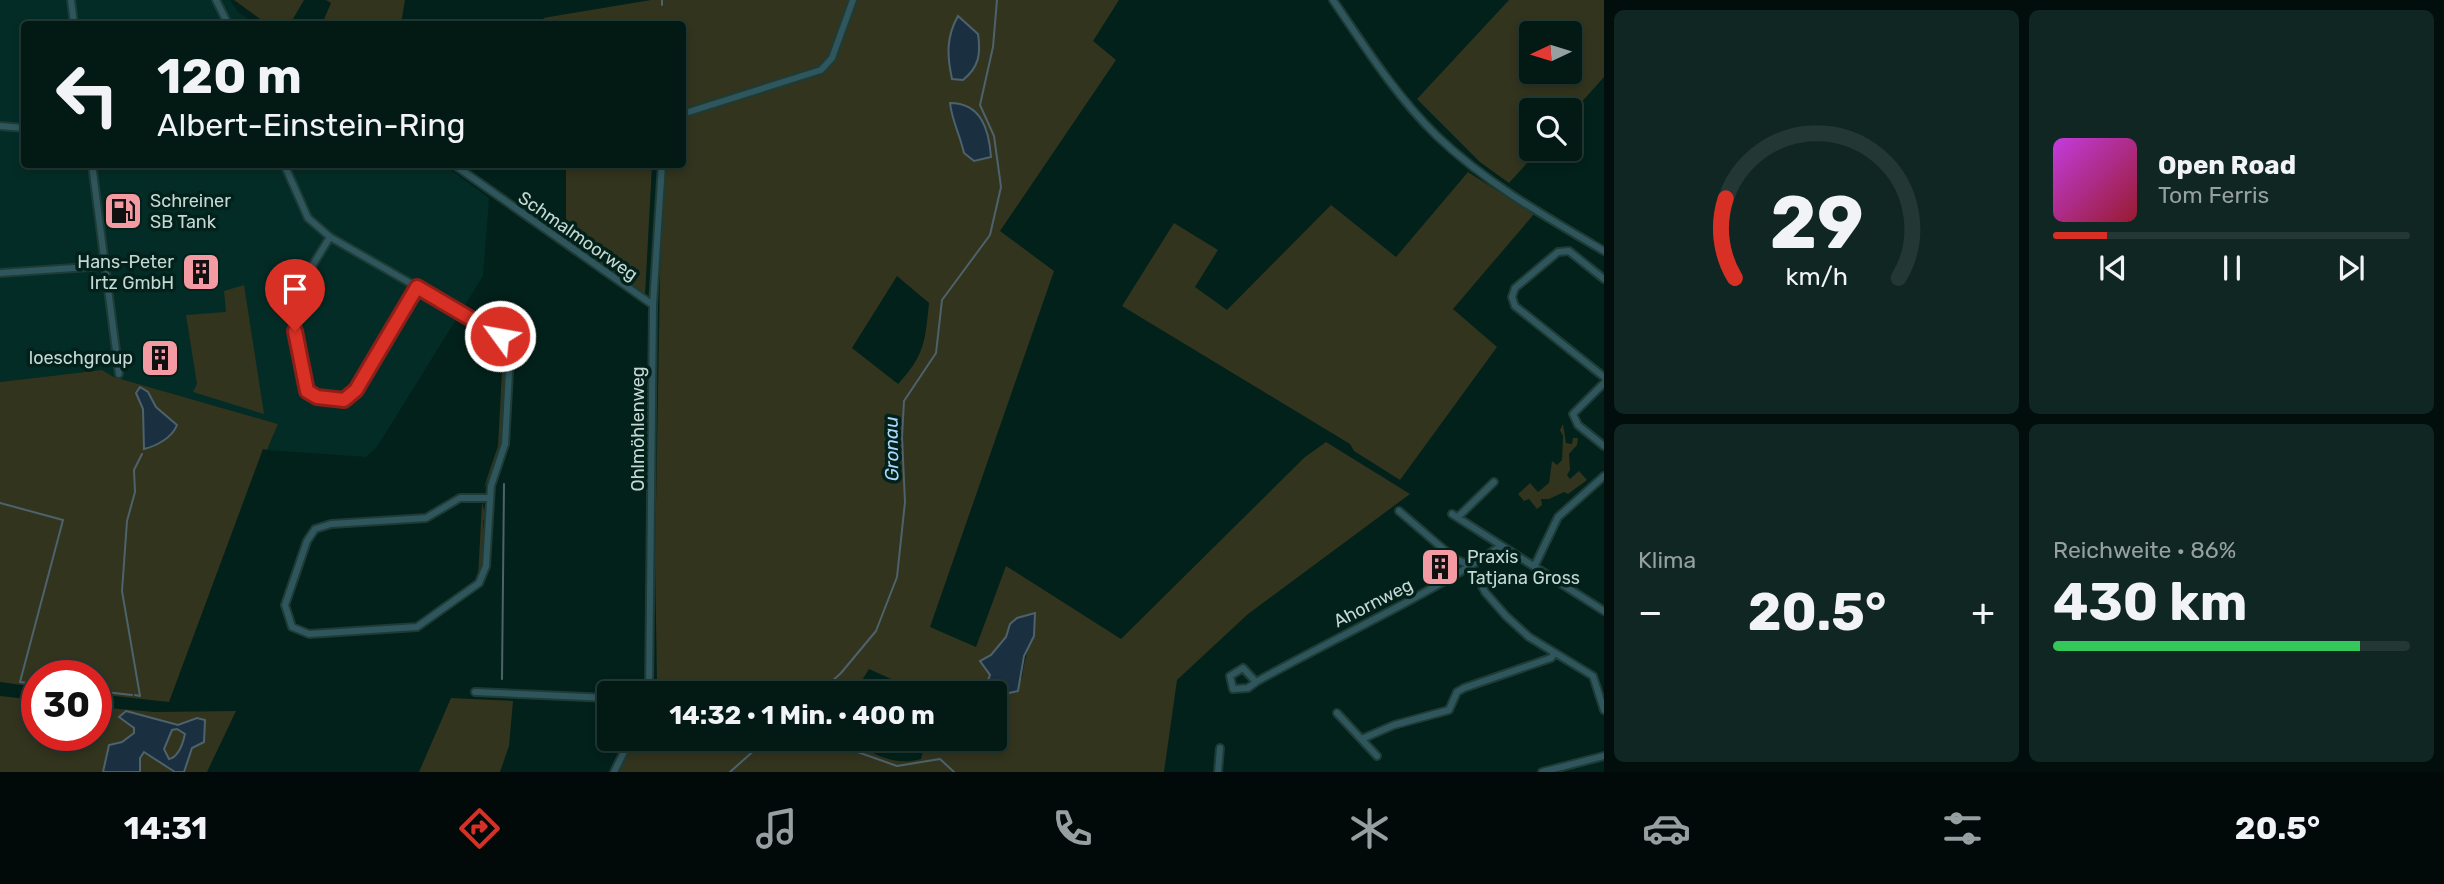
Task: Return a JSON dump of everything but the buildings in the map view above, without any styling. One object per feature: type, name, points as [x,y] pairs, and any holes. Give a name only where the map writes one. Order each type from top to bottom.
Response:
[{"type":"street","points":[[71,0],[74,21]]},
{"type":"street","points":[[216,0],[226,21]]},
{"type":"street","points":[[686,113],[821,70],[832,58],[853,0]]},
{"type":"street","points":[[1333,0],[1379,69],[1437,136],[1477,171],[1604,251]]},
{"type":"street","points":[[0,126],[21,128]]},
{"type":"street","points":[[92,168],[119,374]]},
{"type":"street","points":[[286,168],[308,218],[330,237],[415,290],[494,331],[508,346],[510,360],[505,444],[493,477],[483,575],[473,588],[425,625],[309,634],[292,627],[288,621],[286,598],[307,541],[315,529],[331,524],[426,517],[460,498],[490,498]]},
{"type":"street","name":"Schmalmoorweg","points":[[459,168],[653,304]]},
{"type":"street","name":"Ohlmöhlenweg","points":[[649,681],[653,304],[662,168]]},
{"type":"street","points":[[330,237],[293,298],[291,307],[307,391],[317,397],[344,400],[356,390],[415,290]]},
{"type":"street","points":[[1604,279],[1569,251],[1563,251],[1558,252],[1516,288],[1512,297],[1515,306],[1604,380],[1573,414],[1578,425],[1604,446]]},
{"type":"street","points":[[0,273],[104,266]]},
{"type":"street","points":[[1535,565],[1558,517],[1604,476]]},
{"type":"street","points":[[1494,482],[1455,516],[1604,611]]},
{"type":"street","points":[[1399,512],[1422,528],[1455,559],[1472,566],[1485,592],[1506,616],[1554,654],[1584,669],[1601,686],[1604,709]]},
{"type":"street","name":"Ahornweg","points":[[1256,682],[1472,566],[1501,546]]},
{"type":"street","points":[[1364,738],[1394,725],[1449,710],[1457,692],[1464,688],[1551,658],[1554,654]]},
{"type":"street","points":[[475,692],[597,697]]},
{"type":"street","points":[[1337,713],[1364,738],[1377,756]]},
{"type":"street","points":[[1218,772],[1220,748]]},
{"type":"street","points":[[614,772],[624,751]]},
{"type":"street","points":[[1542,772],[1604,756]]},
{"type":"shaded area","points":[[0,0],[230,0],[238,12],[251,21],[21,21],[21,168],[448,168],[489,198],[483,276],[377,447],[366,457],[267,450],[278,424],[114,377],[102,370],[0,382]]},
{"type":"shaded area","points":[[958,16],[978,34],[979,41],[976,65],[963,80],[952,79],[949,62],[950,39]]},
{"type":"shaded area","points":[[950,103],[969,107],[981,119],[988,137],[991,157],[974,161],[964,153]]},
{"type":"shaded area","points":[[140,387],[148,392],[156,407],[177,425],[163,441],[144,449],[143,409],[136,393]]},
{"type":"shaded area","points":[[1035,613],[1034,636],[1024,656],[1018,691],[1007,693],[1007,681],[988,681],[990,675],[980,661],[991,655],[1006,637],[1010,624],[1017,618]]},
{"type":"shaded area","points":[[126,711],[178,725],[197,718],[205,720],[204,742],[192,748],[184,772],[175,772],[144,752],[140,758],[140,772],[103,772],[112,744],[122,742],[134,733],[134,728],[119,717]],"holes":[[[177,729],[185,734],[178,753],[169,759],[164,749],[172,730]]]},
{"type":"green space","points":[[234,0],[304,0],[292,21],[263,21]]},
{"type":"green space","points":[[326,0],[405,0],[402,21],[323,21],[331,3]]},
{"type":"green space","points":[[651,0],[1119,0],[1093,41],[1116,60],[1000,231],[1054,271],[930,627],[976,647],[1006,566],[1121,639],[1305,457],[1326,442],[1410,494],[1248,614],[1177,680],[1164,772],[616,772],[628,751],[869,751],[887,759],[912,761],[921,759],[923,751],[1007,751],[1007,683],[1022,678],[1035,613],[1017,618],[1010,624],[1006,637],[991,655],[981,661],[990,675],[988,681],[896,681],[869,669],[862,681],[657,681],[655,560],[662,168],[686,168],[686,21],[548,21],[543,18]],"holes":[[[951,103],[991,156],[974,160],[964,153],[952,116]],[[897,276],[929,303],[919,356],[898,384],[852,348]]]},
{"type":"green space","points":[[1509,0],[1604,0],[1604,77],[1582,102],[1582,98],[1519,98],[1519,161],[1529,161],[1509,183],[1480,162],[1417,99]]},
{"type":"green space","points":[[566,168],[652,168],[645,295],[566,236]]},
{"type":"green space","points":[[1468,172],[1534,214],[1453,309],[1497,347],[1400,480],[1354,451],[1350,444],[1122,306],[1174,223],[1218,250],[1195,287],[1227,310],[1331,205],[1396,257]]},
{"type":"green space","points":[[244,285],[264,414],[193,392],[197,384],[186,315],[226,312],[224,291]]},
{"type":"green space","points":[[464,317],[495,336],[507,358],[502,449],[483,490],[498,446],[503,353],[490,337]]},
{"type":"green space","points":[[102,370],[114,377],[278,424],[267,450],[263,449],[169,702],[112,696],[112,660],[21,660],[21,685],[0,682],[0,382]]},
{"type":"green space","points":[[1563,424],[1566,443],[1572,444],[1573,438],[1578,438],[1577,445],[1569,454],[1570,470],[1567,475],[1570,479],[1579,471],[1587,480],[1568,494],[1564,492],[1549,499],[1541,499],[1542,505],[1537,509],[1529,499],[1524,501],[1518,494],[1530,483],[1538,492],[1549,483],[1552,461],[1557,465],[1562,460],[1563,436],[1560,430]]},
{"type":"green space","points":[[482,502],[486,517],[483,521],[484,559],[478,578]]},
{"type":"green space","points":[[0,696],[21,698],[21,751],[112,751],[112,708],[155,712],[236,711],[207,772],[0,772]]},
{"type":"green space","points":[[451,698],[513,701],[509,746],[500,772],[419,772]]},
{"type":"waterway","points":[[662,0],[662,5]]},
{"type":"waterway","name":"Gronau","points":[[832,681],[876,631],[897,577],[905,502],[902,437],[904,401],[936,353],[942,300],[990,235],[1001,187],[994,136],[980,105],[993,47],[997,0]]},
{"type":"waterway","points":[[135,695],[140,696],[122,591],[127,521],[135,492],[134,470],[142,454]]},
{"type":"waterway","points":[[502,679],[504,484]]},
{"type":"waterway","points":[[0,503],[63,520],[26,660]]},
{"type":"waterway","points":[[21,678],[21,682]]},
{"type":"waterway","points":[[112,693],[132,695]]},
{"type":"waterway","name":"Gronau","points":[[730,772],[753,751]]},
{"type":"waterway","points":[[855,751],[897,766],[940,759],[954,772]]},
{"type":"place","name":"Schreiner SB Tank","points":[[123,211]]},
{"type":"place","name":"Hans-Peter Irtz GmbH","points":[[201,272]]},
{"type":"place","name":"loeschgroup","points":[[160,358]]},
{"type":"place","name":"Praxis Tatjana Gross","points":[[1440,567]]},
{"type":"route","points":[[295,331],[307,391],[317,397],[344,400],[356,390],[417,287],[500,336]]}]
